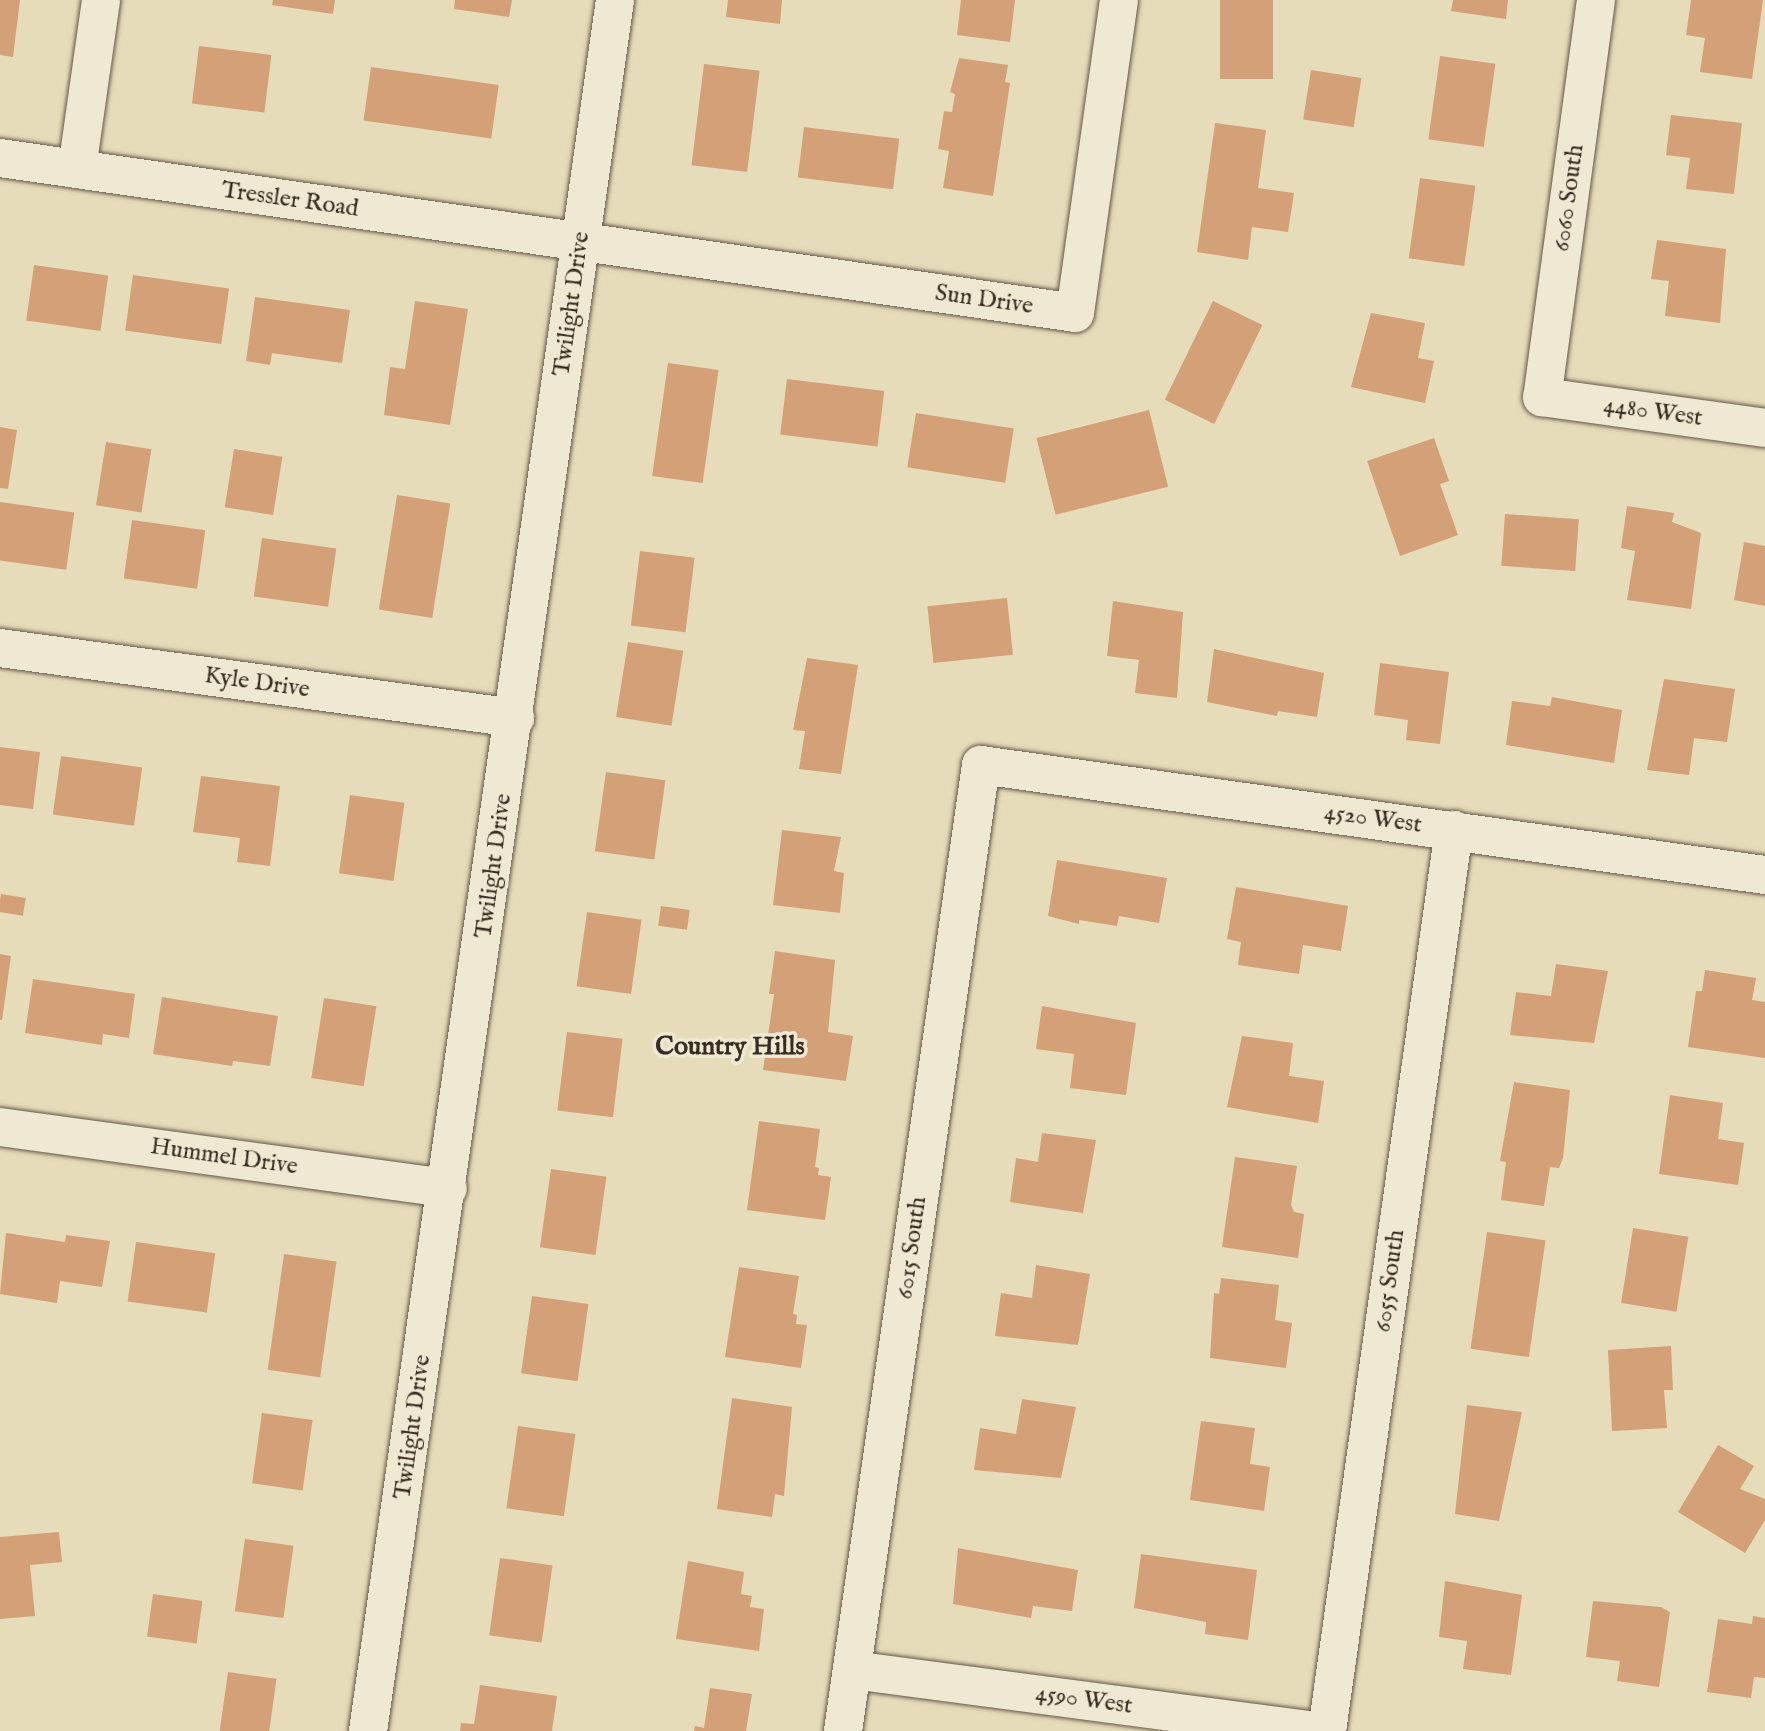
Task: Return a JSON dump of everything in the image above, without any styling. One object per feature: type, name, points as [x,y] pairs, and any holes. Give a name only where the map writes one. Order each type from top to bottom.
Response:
[{"type":"street","points":[[77,169],[101,0]]},
{"type":"street","name":"Twilight Drive","points":[[368,1731],[448,1188],[614,0]]},
{"type":"street","name":"Sun Drive","points":[[580,242],[1075,313],[1119,0]]},
{"type":"street","name":"6060 South","points":[[1542,397],[1596,0]]},
{"type":"street","name":"Tressler Road","points":[[0,158],[580,242]]},
{"type":"street","name":"4480 West","points":[[1542,397],[1765,428]]},
{"type":"street","name":"Kyle Drive","points":[[0,648],[514,719]]},
{"type":"street","name":"4520 West","points":[[981,765],[1765,875]]},
{"type":"street","name":"6015 South","points":[[844,1731],[981,765]]},
{"type":"street","name":"6055 South","points":[[1327,1731],[1454,831]]},
{"type":"street","name":"Hummel Drive","points":[[0,1127],[448,1188]]},
{"type":"street","name":"4590 West","points":[[852,1670],[1315,1731]]},
{"type":"building","points":[[0,0],[20,0],[13,57],[0,55]]},
{"type":"building","points":[[273,0],[335,0],[333,14],[272,5]]},
{"type":"building","points":[[455,0],[512,0],[509,17],[454,9]]},
{"type":"building","points":[[728,0],[782,0],[780,24],[726,17]]},
{"type":"building","points":[[961,0],[1015,0],[1010,42],[957,35]]},
{"type":"building","points":[[1220,0],[1273,0],[1273,79],[1220,79]]},
{"type":"building","points":[[1453,0],[1508,0],[1506,19],[1451,11]]},
{"type":"building","points":[[1691,0],[1763,0],[1752,79],[1700,72],[1705,38],[1686,35]]},
{"type":"building","points":[[199,46],[271,55],[264,112],[192,104]]},
{"type":"building","points":[[1440,56],[1495,64],[1484,147],[1428,139]]},
{"type":"building","points":[[959,58],[1008,65],[1005,82],[1010,83],[993,196],[943,188],[949,151],[938,149],[944,111],[952,112],[955,94],[950,92]]},
{"type":"building","points":[[704,64],[760,71],[747,172],[692,165]]},
{"type":"building","points":[[371,67],[499,85],[491,138],[363,120]]},
{"type":"building","points":[[1311,70],[1361,78],[1354,127],[1303,119]]},
{"type":"building","points":[[1671,115],[1742,123],[1734,194],[1686,189],[1690,158],[1666,155]]},
{"type":"building","points":[[1215,123],[1266,130],[1258,188],[1294,193],[1288,232],[1252,227],[1248,260],[1197,252]]},
{"type":"building","points":[[804,127],[899,139],[893,189],[798,178]]},
{"type":"building","points":[[1420,178],[1475,186],[1464,266],[1409,258]]},
{"type":"building","points":[[1657,240],[1726,249],[1720,323],[1665,316],[1669,281],[1651,279]]},
{"type":"building","points":[[34,265],[108,275],[100,331],[26,320]]},
{"type":"building","points":[[133,275],[229,288],[221,344],[125,330]]},
{"type":"building","points":[[255,297],[350,310],[342,363],[272,353],[270,365],[246,361]]},
{"type":"building","points":[[415,301],[468,309],[450,425],[384,415],[390,367],[405,369]]},
{"type":"building","points":[[1213,301],[1262,325],[1214,424],[1165,400]]},
{"type":"building","points":[[1371,313],[1425,323],[1418,358],[1434,361],[1425,403],[1351,387]]},
{"type":"building","points":[[668,363],[719,370],[703,483],[652,476]]},
{"type":"building","points":[[787,379],[884,391],[877,447],[780,435]]},
{"type":"building","points":[[1149,410],[1168,487],[1056,515],[1036,438]]},
{"type":"building","points":[[916,413],[1014,428],[1005,483],[907,467]]},
{"type":"building","points":[[0,427],[17,430],[8,489],[0,488]]},
{"type":"building","points":[[1434,438],[1449,481],[1440,484],[1458,535],[1400,556],[1367,461]]},
{"type":"building","points":[[106,442],[151,449],[141,512],[96,505]]},
{"type":"building","points":[[234,449],[282,457],[273,515],[225,507]]},
{"type":"building","points":[[397,495],[450,503],[432,618],[379,610]]},
{"type":"building","points":[[0,502],[74,512],[66,570],[0,561]]},
{"type":"building","points":[[1627,506],[1674,513],[1672,522],[1701,533],[1691,609],[1627,600],[1635,551],[1621,548]]},
{"type":"building","points":[[1505,514],[1579,519],[1575,571],[1501,566]]},
{"type":"building","points":[[132,520],[205,530],[197,589],[124,578]]},
{"type":"building","points":[[262,538],[336,548],[328,607],[254,596]]},
{"type":"building","points":[[1744,542],[1765,546],[1765,606],[1734,600]]},
{"type":"building","points":[[640,551],[695,558],[685,632],[631,625]]},
{"type":"building","points":[[1007,598],[1013,655],[933,663],[927,606]]},
{"type":"building","points":[[1113,601],[1183,612],[1177,698],[1135,693],[1139,660],[1107,656]]},
{"type":"building","points":[[628,642],[683,651],[671,726],[616,717]]},
{"type":"building","points":[[1214,649],[1324,673],[1317,717],[1278,711],[1277,716],[1207,702]]},
{"type":"building","points":[[807,658],[858,665],[841,774],[799,769],[805,731],[793,730]]},
{"type":"building","points":[[1380,663],[1449,672],[1440,744],[1406,740],[1408,720],[1374,715]]},
{"type":"building","points":[[1664,679],[1735,689],[1727,742],[1694,738],[1689,775],[1647,770]]},
{"type":"building","points":[[1552,697],[1622,710],[1614,763],[1506,745],[1512,701],[1550,706]]},
{"type":"building","points":[[0,747],[40,752],[33,809],[0,805]]},
{"type":"building","points":[[61,756],[142,767],[134,826],[53,814]]},
{"type":"building","points":[[606,772],[665,780],[654,860],[595,851]]},
{"type":"building","points":[[201,776],[280,786],[270,866],[237,862],[240,838],[193,832]]},
{"type":"building","points":[[350,795],[404,803],[393,881],[339,873]]},
{"type":"building","points":[[782,830],[841,837],[834,871],[844,873],[840,913],[773,905]]},
{"type":"building","points":[[1057,860],[1167,878],[1159,923],[1119,916],[1117,926],[1079,920],[1079,924],[1048,916]]},
{"type":"building","points":[[1236,887],[1348,906],[1341,951],[1303,945],[1299,974],[1238,965],[1241,942],[1227,939]]},
{"type":"building","points":[[1,894],[26,898],[23,916],[0,912]]},
{"type":"building","points":[[661,906],[690,910],[687,930],[658,926]]},
{"type":"building","points":[[587,912],[641,920],[631,994],[577,986]]},
{"type":"building","points":[[775,951],[835,960],[828,1032],[853,1036],[846,1081],[763,1070],[774,994],[769,994]]},
{"type":"building","points":[[0,954],[11,956],[2,1020],[0,1020]]},
{"type":"building","points":[[1556,964],[1608,971],[1594,1043],[1510,1035],[1516,992],[1551,996]]},
{"type":"building","points":[[1705,970],[1756,978],[1752,1000],[1765,1002],[1765,1058],[1688,1047],[1696,991],[1702,991]]},
{"type":"building","points":[[33,979],[135,994],[129,1038],[103,1034],[102,1045],[25,1033]]},
{"type":"building","points":[[162,997],[278,1016],[270,1066],[233,1061],[232,1066],[153,1054]]},
{"type":"building","points":[[324,998],[376,1006],[364,1086],[311,1078]]},
{"type":"building","points":[[1042,1006],[1136,1023],[1126,1095],[1070,1088],[1074,1054],[1036,1049]]},
{"type":"building","points":[[567,1032],[623,1039],[613,1117],[557,1110]]},
{"type":"building","points":[[1242,1036],[1293,1043],[1289,1076],[1324,1081],[1318,1123],[1227,1107]]},
{"type":"building","points":[[1514,1082],[1570,1090],[1563,1158],[1559,1168],[1550,1167],[1544,1206],[1501,1200],[1506,1162],[1500,1161]]},
{"type":"building","points":[[1670,1095],[1723,1103],[1718,1139],[1744,1143],[1738,1185],[1659,1174]]},
{"type":"building","points":[[759,1121],[820,1129],[815,1167],[819,1168],[818,1175],[831,1177],[825,1220],[747,1210]]},
{"type":"building","points":[[1042,1133],[1096,1140],[1083,1213],[1010,1202],[1016,1158],[1038,1162]]},
{"type":"building","points":[[1235,1157],[1297,1166],[1291,1205],[1294,1212],[1304,1214],[1298,1258],[1222,1247]]},
{"type":"building","points":[[551,1169],[606,1177],[595,1255],[540,1247]]},
{"type":"building","points":[[1633,1228],[1688,1237],[1676,1312],[1621,1303]]},
{"type":"building","points":[[1487,1232],[1545,1240],[1529,1357],[1471,1349]]},
{"type":"building","points":[[6,1233],[65,1242],[66,1235],[110,1241],[102,1287],[60,1281],[57,1303],[0,1294]]},
{"type":"building","points":[[136,1242],[215,1253],[207,1313],[128,1301]]},
{"type":"building","points":[[284,1254],[336,1261],[320,1377],[268,1370]]},
{"type":"building","points":[[1036,1265],[1090,1274],[1078,1345],[995,1336],[1001,1293],[1032,1298]]},
{"type":"building","points":[[739,1267],[799,1276],[793,1314],[797,1315],[796,1324],[807,1325],[801,1368],[725,1357]]},
{"type":"building","points":[[1221,1278],[1279,1285],[1275,1320],[1292,1323],[1286,1368],[1210,1358],[1214,1293],[1219,1294]]},
{"type":"building","points":[[532,1296],[588,1304],[578,1381],[521,1373]]},
{"type":"building","points":[[1671,1346],[1673,1390],[1664,1390],[1667,1428],[1612,1431],[1608,1350]]},
{"type":"building","points":[[732,1398],[792,1407],[784,1496],[775,1494],[772,1517],[717,1509]]},
{"type":"building","points":[[1022,1399],[1076,1407],[1061,1478],[974,1470],[980,1428],[1016,1434]]},
{"type":"building","points":[[1467,1405],[1522,1412],[1499,1521],[1455,1514]]},
{"type":"building","points":[[262,1413],[313,1420],[303,1490],[252,1483]]},
{"type":"building","points":[[1201,1421],[1255,1428],[1250,1464],[1270,1467],[1264,1511],[1190,1500]]},
{"type":"building","points":[[518,1426],[575,1434],[564,1516],[506,1508]]},
{"type":"building","points":[[1718,1445],[1754,1466],[1740,1489],[1765,1499],[1765,1520],[1745,1553],[1678,1512]]},
{"type":"building","points":[[59,1532],[62,1562],[30,1565],[35,1616],[0,1619],[0,1537]]},
{"type":"building","points":[[245,1539],[294,1546],[283,1618],[235,1611]]},
{"type":"building","points":[[958,1548],[1078,1570],[1072,1611],[1033,1606],[1031,1618],[953,1604]]},
{"type":"building","points":[[1141,1554],[1257,1570],[1248,1640],[1205,1634],[1206,1622],[1134,1608]]},
{"type":"building","points":[[500,1558],[552,1565],[542,1643],[489,1635]]},
{"type":"building","points":[[688,1561],[744,1572],[741,1594],[752,1596],[750,1607],[764,1609],[759,1651],[676,1639]]},
{"type":"building","points":[[1445,1581],[1522,1595],[1511,1675],[1463,1669],[1467,1641],[1439,1637]]},
{"type":"building","points":[[153,1594],[203,1601],[197,1644],[147,1637]]},
{"type":"building","points":[[1593,1601],[1661,1607],[1670,1612],[1659,1687],[1617,1681],[1620,1661],[1586,1657]]},
{"type":"building","points":[[1753,1616],[1765,1618],[1765,1678],[1754,1677],[1751,1698],[1707,1692],[1718,1619],[1752,1624]]},
{"type":"building","points":[[228,1672],[277,1679],[269,1731],[220,1731]]},
{"type":"building","points":[[480,1685],[557,1696],[552,1731],[460,1731],[461,1723],[474,1724]]},
{"type":"building","points":[[710,1688],[752,1694],[746,1731],[694,1731],[695,1726],[704,1728]]},
{"type":"district","name":"Country Hills","points":[[730,1047]]}]
